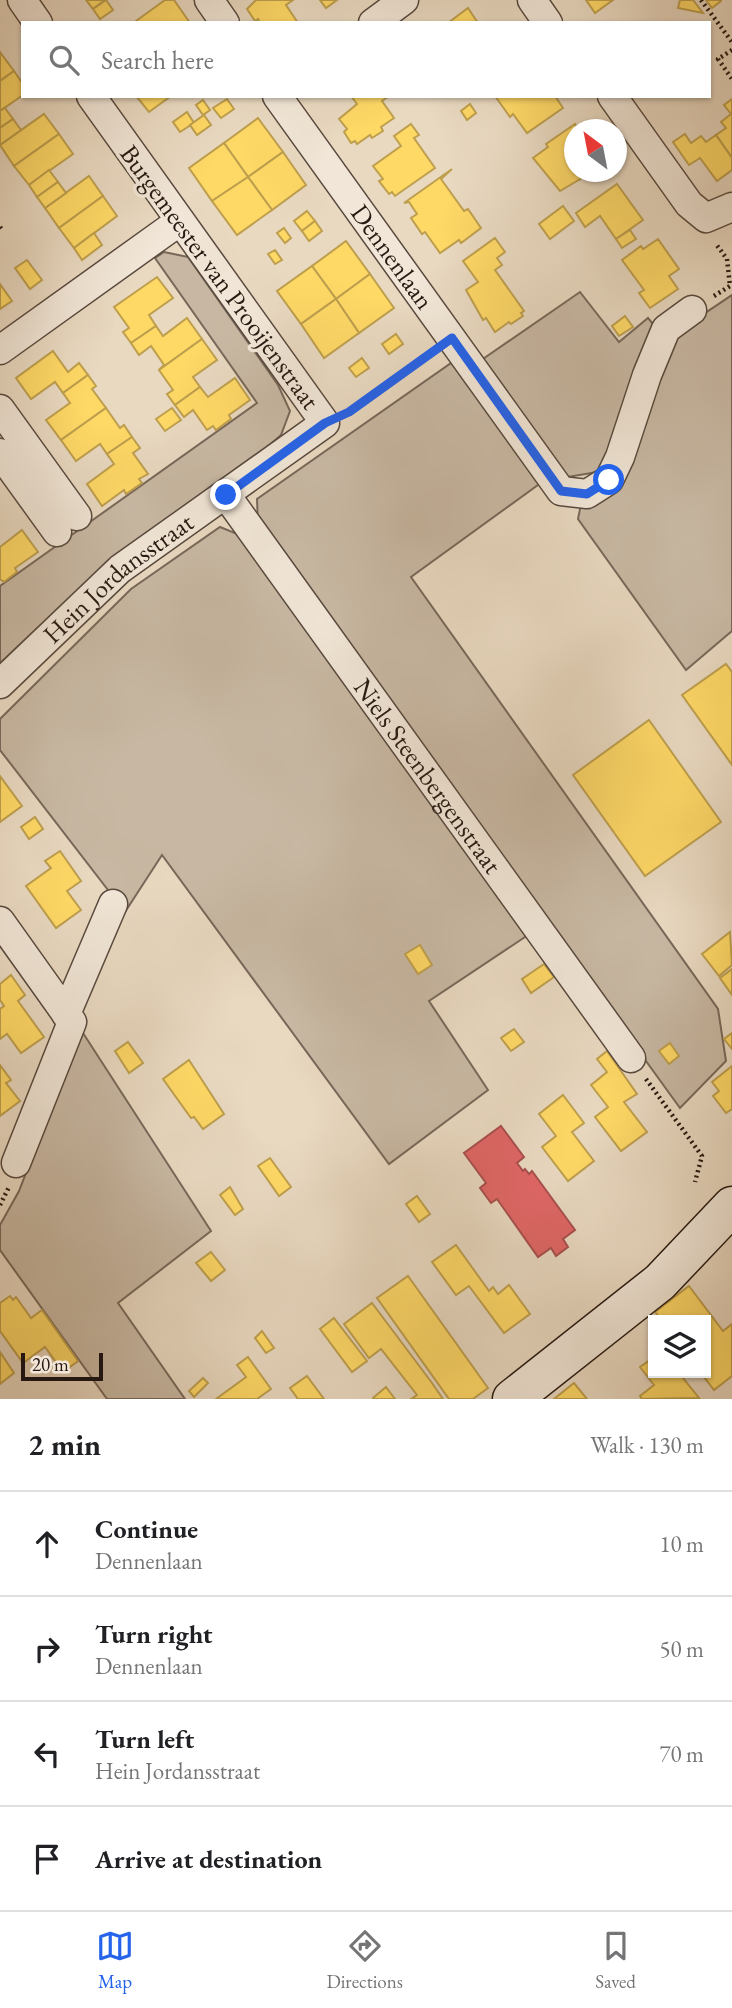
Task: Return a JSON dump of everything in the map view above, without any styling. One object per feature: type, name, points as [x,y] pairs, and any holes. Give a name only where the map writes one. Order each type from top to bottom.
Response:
[{"type":"street","points":[[22,0],[37,21]]},
{"type":"street","points":[[209,0],[224,21]]},
{"type":"street","points":[[376,21],[404,0]]},
{"type":"street","points":[[531,0],[547,21]]},
{"type":"street","name":"Burgemeester van Prooijenstraat","points":[[92,98],[325,423]]},
{"type":"street","name":"Dennenlaan","points":[[278,98],[561,491],[587,494],[609,480],[621,457],[647,375],[666,329],[692,310]]},
{"type":"street","points":[[613,98],[689,204],[719,212]]},
{"type":"street","points":[[0,350],[180,221]]},
{"type":"street","points":[[0,409],[67,524],[0,453]]},
{"type":"street","name":"Hein Jordansstraat","points":[[0,684],[120,569],[325,423]]},
{"type":"street","name":"Niels Steenbergenstraat","points":[[226,495],[631,1058]]},
{"type":"street","points":[[66,1014],[113,904]]},
{"type":"street","points":[[0,921],[72,1022],[16,1163]]},
{"type":"street","points":[[512,1399],[660,1282],[732,1206]]},
{"type":"path","points":[[701,0],[732,42]]},
{"type":"path","points":[[732,50],[718,59],[732,79]]},
{"type":"path","points":[[692,310],[730,286],[727,259],[707,232],[719,212]]},
{"type":"path","points":[[325,423],[349,412],[452,338]]},
{"type":"path","points":[[631,1058],[702,1156],[695,1182]]},
{"type":"shaded area","points":[[164,252],[188,257],[278,385],[290,411],[281,435],[257,456],[146,534],[67,600],[0,663],[0,586],[257,403],[155,258]]},
{"type":"shaded area","points":[[580,292],[619,342],[648,318],[658,330],[603,471],[562,478],[480,361]]},
{"type":"shaded area","points":[[732,295],[732,631],[686,670],[578,519],[581,504],[674,334]]},
{"type":"shaded area","points":[[454,361],[542,482],[411,577],[718,1009],[726,1061],[680,1108],[258,525],[257,499]]},
{"type":"shaded area","points":[[220,527],[240,535],[531,933],[429,1001],[488,1090],[389,1164],[162,855],[125,912],[0,750],[0,719],[131,589]]},
{"type":"shaded area","points":[[83,1033],[211,1231],[118,1303],[185,1399],[107,1399],[0,1250],[0,1225],[19,1191],[69,1053]]},
{"type":"building: Homes","points":[[86,0],[105,0],[93,9]]},
{"type":"building: Homes","points":[[106,0],[113,10],[100,19],[93,9]]},
{"type":"building: Homes","points":[[165,0],[174,0],[189,21],[136,21]]},
{"type":"building: Homes","points":[[256,0],[293,0],[286,5],[297,21],[255,21],[247,9]]},
{"type":"building: Homes","points":[[320,0],[337,0],[326,8]]},
{"type":"building: Homes","points":[[586,0],[613,0],[595,13]]},
{"type":"building: Homes","points":[[680,0],[693,0],[703,13],[678,8]]},
{"type":"building: Homes","points":[[706,0],[721,0],[721,1],[712,8]]},
{"type":"building: Homes","points":[[468,8],[477,21],[451,21]]},
{"type":"building: Homes","points":[[0,52],[14,71],[0,81]]},
{"type":"building: Homes","points":[[14,71],[21,81],[21,96],[0,111],[0,81]]},
{"type":"building: Homes","points":[[138,98],[168,98],[149,112]]},
{"type":"building: Homes","points":[[352,98],[386,98],[382,101],[394,118],[381,127],[383,131],[372,138],[370,135],[357,144],[355,141],[351,143],[344,132],[347,129],[339,119],[357,104]]},
{"type":"building: Homes","points":[[496,98],[556,98],[563,108],[527,133],[513,114],[510,117]]},
{"type":"building: Homes","points":[[227,99],[234,109],[221,118],[213,108]]},
{"type":"building: Homes","points":[[732,99],[732,158],[716,135],[726,128],[721,122],[731,114],[724,105]]},
{"type":"building: Homes","points":[[203,100],[210,110],[203,115],[196,105]]},
{"type":"building: Homes","points":[[470,104],[476,113],[467,120],[461,111]]},
{"type":"building: Homes","points":[[5,108],[13,119],[0,128],[0,111]]},
{"type":"building: Homes","points":[[187,112],[194,123],[180,132],[173,122]]},
{"type":"building: Homes","points":[[44,114],[59,134],[14,166],[0,145]]},
{"type":"building: Homes","points":[[204,115],[211,125],[197,135],[190,125]]},
{"type":"building: Homes","points":[[258,118],[283,152],[248,177],[224,143]]},
{"type":"building: Homes","points":[[13,119],[21,130],[0,145],[0,128]]},
{"type":"building: Homes","points":[[411,124],[419,135],[414,138],[435,168],[395,196],[392,192],[389,194],[379,181],[383,179],[373,166],[401,146],[394,136]]},
{"type":"building: Homes","points":[[564,132],[564,182],[575,182],[560,191],[533,158],[548,147],[546,144]]},
{"type":"building: Homes","points":[[59,134],[73,154],[29,185],[14,166]]},
{"type":"building: Homes","points":[[685,134],[691,143],[701,136],[706,142],[716,135],[732,158],[732,170],[717,181],[700,158],[689,165],[673,142]]},
{"type":"building: Homes","points":[[224,143],[248,177],[212,201],[189,168]]},
{"type":"building: Homes","points":[[283,152],[306,185],[272,210],[248,177]]},
{"type":"building: Homes","points":[[452,169],[441,179],[464,211],[468,209],[481,228],[461,243],[459,240],[440,253],[411,218],[417,214],[409,202],[404,203]]},
{"type":"building: Homes","points":[[49,170],[58,182],[37,197],[29,185]]},
{"type":"building: Homes","points":[[89,176],[103,196],[59,228],[45,208]]},
{"type":"building: Homes","points":[[248,177],[272,210],[237,235],[212,201]]},
{"type":"building: Homes","points":[[58,182],[66,193],[45,208],[37,197]]},
{"type":"building: Homes","points":[[617,184],[643,220],[616,239],[600,216],[585,227],[576,213]]},
{"type":"building: Homes","points":[[103,196],[117,216],[74,248],[59,228]]},
{"type":"building: Homes","points":[[563,206],[574,221],[550,239],[539,224]]},
{"type":"building: Homes","points":[[307,211],[315,221],[302,231],[294,221]]},
{"type":"building: Homes","points":[[315,221],[322,231],[309,241],[302,231]]},
{"type":"building: Homes","points":[[284,228],[291,238],[285,243],[277,233]]},
{"type":"building: Homes","points":[[630,230],[636,239],[622,248],[616,239]]},
{"type":"building: Homes","points":[[94,233],[102,245],[82,260],[74,248]]},
{"type":"building: Homes","points":[[495,238],[505,252],[497,258],[502,265],[495,270],[524,311],[521,313],[523,316],[495,332],[486,318],[483,320],[466,290],[478,282],[463,261]]},
{"type":"building: Homes","points":[[658,239],[679,269],[669,276],[678,289],[650,308],[639,293],[644,290],[622,260],[641,246],[643,249]]},
{"type":"building: Homes","points":[[346,241],[370,274],[336,299],[312,266]]},
{"type":"building: Homes","points":[[275,250],[282,260],[275,264],[268,254]]},
{"type":"building: Homes","points":[[27,260],[42,280],[30,289],[15,268]]},
{"type":"building: Homes","points":[[312,266],[336,299],[301,324],[277,291]]},
{"type":"building: Homes","points":[[370,274],[394,308],[359,333],[336,299]]},
{"type":"building: Homes","points":[[157,277],[173,298],[149,315],[156,326],[131,343],[123,332],[129,328],[114,307]]},
{"type":"building: Homes","points":[[0,284],[12,301],[0,309]]},
{"type":"building: Homes","points":[[336,299],[359,333],[324,358],[301,324]]},
{"type":"building: Homes","points":[[625,316],[633,327],[619,336],[612,326]]},
{"type":"building: Homes","points":[[187,318],[202,339],[159,370],[164,365],[151,346],[139,355],[131,343],[156,326],[163,336]]},
{"type":"building: Homes","points":[[396,334],[403,344],[389,354],[382,344]]},
{"type":"building: Homes","points":[[202,339],[217,360],[193,377],[200,387],[175,405],[167,394],[173,390],[159,370]]},
{"type":"building: Homes","points":[[53,351],[68,372],[79,363],[88,375],[63,393],[55,382],[31,399],[16,378]]},
{"type":"building: Homes","points":[[362,358],[369,368],[356,377],[349,368]]},
{"type":"building: Homes","points":[[88,375],[96,386],[92,389],[106,408],[61,440],[46,420],[70,403],[63,393]]},
{"type":"building: Homes","points":[[235,378],[250,400],[229,415],[231,419],[216,430],[213,426],[207,430],[193,410],[184,417],[175,405],[200,387],[208,397]]},
{"type":"building: Homes","points":[[106,408],[120,428],[124,425],[132,437],[107,454],[100,444],[76,461],[61,440]]},
{"type":"building: Homes","points":[[172,408],[181,420],[165,431],[156,419]]},
{"type":"building: Homes","points":[[132,437],[140,448],[133,453],[148,474],[139,479],[142,483],[126,494],[124,490],[102,506],[87,484],[114,464],[107,454]]},
{"type":"building: Homes","points":[[22,530],[38,552],[15,568],[17,572],[4,582],[0,579],[0,547]]},
{"type":"building: Homes","points":[[726,664],[732,672],[732,765],[682,695]]},
{"type":"building: Homes","points":[[649,720],[721,822],[645,876],[573,775]]},
{"type":"building: Homes","points":[[0,776],[22,806],[0,822]]},
{"type":"building: Homes","points":[[35,817],[43,829],[29,839],[21,827]]},
{"type":"building: Homes","points":[[60,851],[81,881],[67,891],[81,910],[56,928],[26,886],[51,868],[45,861]]},
{"type":"building: Homes","points":[[730,932],[732,965],[719,976],[702,954]]},
{"type":"building: Homes","points":[[420,945],[432,965],[418,974],[405,954]]},
{"type":"building: Homes","points":[[544,964],[554,977],[531,993],[522,979]]},
{"type":"building: Homes","points":[[732,969],[732,995],[720,978]]},
{"type":"building: Homes","points":[[11,975],[25,995],[18,1001],[44,1037],[21,1053],[7,1034],[0,1039],[0,1009],[4,1006],[0,1000],[0,984]]},
{"type":"building: Homes","points":[[514,1029],[524,1042],[511,1051],[501,1038]]},
{"type":"building: Homes","points":[[732,1033],[732,1049],[724,1039]]},
{"type":"building: Homes","points":[[128,1042],[143,1063],[129,1073],[115,1051]]},
{"type":"building: Homes","points":[[670,1043],[679,1056],[669,1064],[659,1051]]},
{"type":"building: Homes","points":[[607,1051],[637,1094],[624,1102],[647,1132],[621,1151],[595,1117],[608,1107],[591,1085],[607,1072],[597,1059]]},
{"type":"building: Homes","points":[[189,1060],[224,1114],[203,1129],[194,1117],[191,1118],[163,1079]]},
{"type":"building: Homes","points":[[0,1065],[11,1080],[6,1083],[20,1101],[0,1116]]},
{"type":"building: Homes","points":[[732,1066],[732,1109],[726,1113],[713,1096],[719,1091],[712,1082]]},
{"type":"building: Homes","points":[[563,1095],[584,1123],[572,1132],[594,1161],[568,1181],[542,1147],[556,1136],[539,1114]]},
{"type":"building: Homes","points":[[270,1158],[291,1187],[279,1196],[258,1166]]},
{"type":"building: Homes","points":[[230,1187],[243,1209],[235,1215],[220,1195]]},
{"type":"building: Homes","points":[[417,1196],[430,1214],[419,1222],[406,1204]]},
{"type":"building: Homes","points":[[456,1245],[489,1291],[493,1287],[498,1294],[509,1285],[530,1314],[504,1333],[469,1286],[456,1295],[432,1262]]},
{"type":"building: Homes","points":[[211,1252],[225,1270],[211,1281],[196,1263]]},
{"type":"building: Homes","points":[[408,1276],[488,1388],[473,1399],[449,1399],[377,1298]]},
{"type":"building: Homes","points":[[689,1286],[711,1315],[658,1315],[655,1312]]},
{"type":"building: Homes","points":[[10,1296],[13,1300],[16,1297],[31,1318],[42,1310],[78,1361],[63,1372],[45,1347],[23,1363],[0,1331],[0,1303]]},
{"type":"building: Homes","points":[[372,1303],[443,1399],[411,1399],[417,1395],[381,1349],[369,1358],[344,1324]]},
{"type":"building: Homes","points":[[711,1315],[723,1331],[732,1324],[732,1376],[714,1390],[705,1378],[711,1378]]},
{"type":"building: Homes","points":[[334,1318],[367,1361],[352,1372],[320,1329]]},
{"type":"building: Homes","points":[[262,1331],[274,1348],[266,1353],[255,1338]]},
{"type":"building: Homes","points":[[0,1352],[14,1373],[0,1384]]},
{"type":"building: Homes","points":[[248,1357],[271,1389],[257,1399],[216,1399],[246,1377],[237,1365]]},
{"type":"building: Homes","points":[[648,1361],[648,1377],[640,1367]]},
{"type":"building: Homes","points":[[307,1376],[324,1399],[298,1399],[290,1388]]},
{"type":"building: Homes","points":[[203,1378],[208,1383],[194,1397],[189,1391]]},
{"type":"building: Homes","points":[[649,1378],[683,1378],[699,1398],[642,1399],[640,1396],[654,1385]]},
{"type":"building: Homes","points":[[574,1383],[587,1399],[554,1399]]},
{"type":"building: Homes","points":[[386,1387],[395,1399],[373,1399],[373,1398]]},
{"type":"building: Shops","points":[[501,1126],[524,1157],[517,1163],[523,1171],[525,1169],[529,1174],[532,1171],[575,1230],[563,1239],[568,1247],[556,1256],[551,1248],[538,1257],[497,1199],[491,1203],[480,1188],[486,1183],[464,1153]]},
{"type":"route","points":[[226,495],[325,423],[349,412],[452,338],[561,491],[587,494],[609,480]]}]
